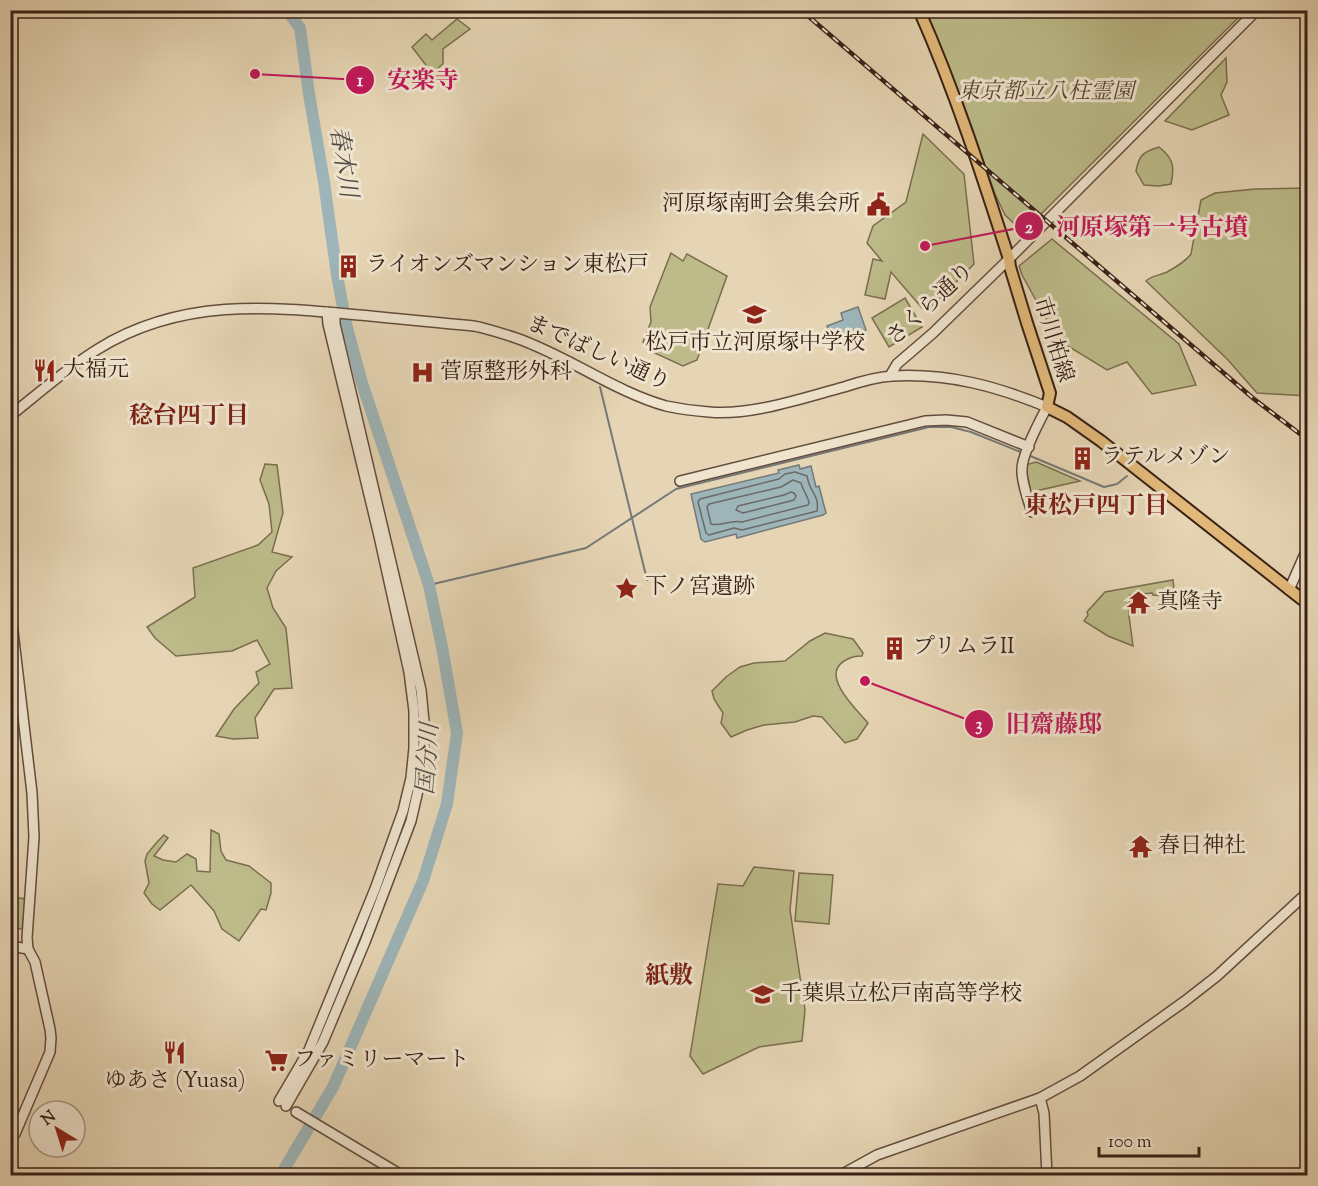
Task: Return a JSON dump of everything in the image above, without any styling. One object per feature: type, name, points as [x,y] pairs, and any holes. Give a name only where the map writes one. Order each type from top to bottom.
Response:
[{"type":"main road","name":"市川柏線","points":[[919,10],[979,166],[1009,259],[1050,393],[1047,407],[1067,417],[1101,441],[1308,604]]},
{"type":"street","name":"さくら通り","points":[[890,376],[897,364],[933,333],[1009,259],[1257,10]]},
{"type":"street","points":[[10,416],[94,351],[157,321],[204,311],[232,309],[267,308],[333,313],[421,690],[425,732],[419,786],[411,821],[365,942],[323,1042],[283,1104]]},
{"type":"street","name":"までばしい通り","points":[[333,313],[477,327],[518,339],[565,359],[623,389],[665,405],[713,413],[749,411],[890,376],[963,380],[1004,390],[1047,407]]},
{"type":"street","points":[[1032,512],[1022,467],[1047,407]]},
{"type":"street","points":[[680,481],[925,421],[967,422],[1027,451]]},
{"type":"street","points":[[1289,590],[1308,548]]},
{"type":"street","points":[[10,606],[32,793],[34,837],[28,949],[35,962],[51,1038],[50,1052],[18,1126],[10,1139]]},
{"type":"street","points":[[839,1176],[877,1155],[1041,1098],[1080,1076],[1217,976],[1308,892]]},
{"type":"street","points":[[10,946],[28,949]]},
{"type":"street","points":[[1041,1098],[1044,1113],[1047,1176]]},
{"type":"street","points":[[296,1112],[403,1176]]},
{"type":"green space","name":"東京都立八柱霊園","points":[[924,11],[1245,11],[1023,232],[1005,215],[995,194],[964,106]]},
{"type":"green space","points":[[457,19],[470,29],[443,49],[443,64],[432,73],[412,47],[426,34],[432,40]]},
{"type":"green space","points":[[1226,58],[1227,82],[1221,95],[1229,115],[1192,130],[1165,121]]},
{"type":"green space","points":[[923,134],[964,174],[974,264],[930,308],[922,308],[891,272],[885,299],[865,295],[873,259],[882,261],[867,243],[873,226],[906,202]]},
{"type":"green space","points":[[1159,147],[1172,163],[1171,184],[1144,185],[1136,171],[1140,158],[1145,153]]},
{"type":"green space","points":[[1307,188],[1307,396],[1257,393],[1228,360],[1146,281],[1174,268],[1191,254],[1201,200],[1215,193],[1255,189]]},
{"type":"green space","points":[[1052,239],[1179,344],[1196,385],[1152,394],[1127,362],[1107,370],[1058,340],[1019,266]]},
{"type":"green space","points":[[671,253],[683,261],[687,254],[727,276],[697,360],[683,366],[648,350],[643,342],[651,322],[650,307]]},
{"type":"green space","points":[[905,298],[922,327],[889,347],[872,318]]},
{"type":"green space","points":[[1036,462],[1080,481],[1031,492],[1025,465]]},
{"type":"green space","points":[[265,464],[277,465],[283,513],[272,552],[292,557],[276,571],[267,588],[273,608],[286,628],[292,688],[274,689],[255,718],[258,738],[233,739],[216,736],[234,709],[259,683],[256,672],[270,664],[257,640],[232,651],[176,656],[155,638],[147,627],[195,597],[193,568],[258,545],[272,532],[269,504],[260,480]]},
{"type":"green space","points":[[1173,580],[1176,606],[1168,607],[1164,596],[1152,593],[1130,595],[1129,616],[1133,646],[1108,636],[1084,621],[1088,615],[1087,612],[1105,592]]},
{"type":"green space","points":[[825,633],[853,639],[863,653],[862,656],[844,661],[838,667],[836,675],[838,684],[849,702],[868,723],[857,739],[845,743],[822,717],[813,716],[795,722],[764,725],[731,737],[721,723],[723,713],[712,691],[740,667],[754,663],[785,661],[810,641]]},
{"type":"green space","points":[[211,830],[219,834],[221,851],[226,860],[249,866],[271,883],[271,893],[266,910],[261,909],[239,941],[222,929],[214,911],[191,885],[160,910],[144,893],[149,883],[145,861],[147,854],[164,835],[168,838],[154,856],[176,862],[187,854],[196,859],[197,871],[210,872]]},
{"type":"green space","points":[[754,867],[794,871],[790,910],[805,1010],[802,1041],[759,1047],[703,1074],[690,1056],[718,884],[743,886]]},
{"type":"green space","points":[[799,873],[833,875],[829,924],[795,921]]},
{"type":"green space","points":[[11,897],[26,899],[22,929],[11,928]]},
{"type":"water","points":[[858,307],[866,330],[833,342],[827,326],[843,320],[841,313]]},
{"type":"water","points":[[799,465],[800,469],[811,466],[826,513],[737,538],[736,534],[705,542],[701,539],[691,494],[779,473],[778,470]]},
{"type":"waterway","name":"国分川","points":[[280,1176],[333,1087],[423,881],[447,804],[457,733],[429,585],[362,383],[346,324],[300,28],[287,10]]},
{"type":"waterway","points":[[600,387],[647,580]]},
{"type":"waterway","points":[[429,585],[586,548],[676,489],[929,427],[951,427],[971,432],[1023,453]]},
{"type":"waterway","points":[[1028,455],[1104,487],[1117,484],[1127,476]]},
{"type":"railway","points":[[801,10],[1254,399],[1308,440]]},
{"type":"place","name":"安楽寺","points":[[255,74]]},
{"type":"place","name":"河原塚南町会集会所","points":[[878,205]]},
{"type":"place","name":"河原塚第一号古墳","points":[[925,246]]},
{"type":"place","name":"ライオンズマンション東松戸","points":[[348,266]]},
{"type":"place","name":"松戸市立河原塚中学校","points":[[755,315]]},
{"type":"place","name":"大福元","points":[[45,371]]},
{"type":"place","name":"菅原整形外科","points":[[422,373]]},
{"type":"place","name":"ラテルメゾン","points":[[1083,458]]},
{"type":"place","name":"下ノ宮遺跡","points":[[627,588]]},
{"type":"place","name":"真隆寺","points":[[1139,603]]},
{"type":"place","name":"プリムラII","points":[[895,648]]},
{"type":"place","name":"旧齋藤邸","points":[[865,681]]},
{"type":"place","name":"春日神社","points":[[1140,847]]},
{"type":"place","name":"千葉県立松戸南高等学校","points":[[762,995]]},
{"type":"place","name":"ゆあさ (Yuasa)","points":[[175,1053]]},
{"type":"place","name":"ファミリーマート","points":[[276,1061]]},
{"type":"district","name":"稔台四丁目","points":[[189,417]]},
{"type":"district","name":"東松戸四丁目","points":[[1096,507]]},
{"type":"district","name":"紙敷","points":[[669,977]]},
{"type":"water label","name":"春木川","points":[[342,162]]}]
